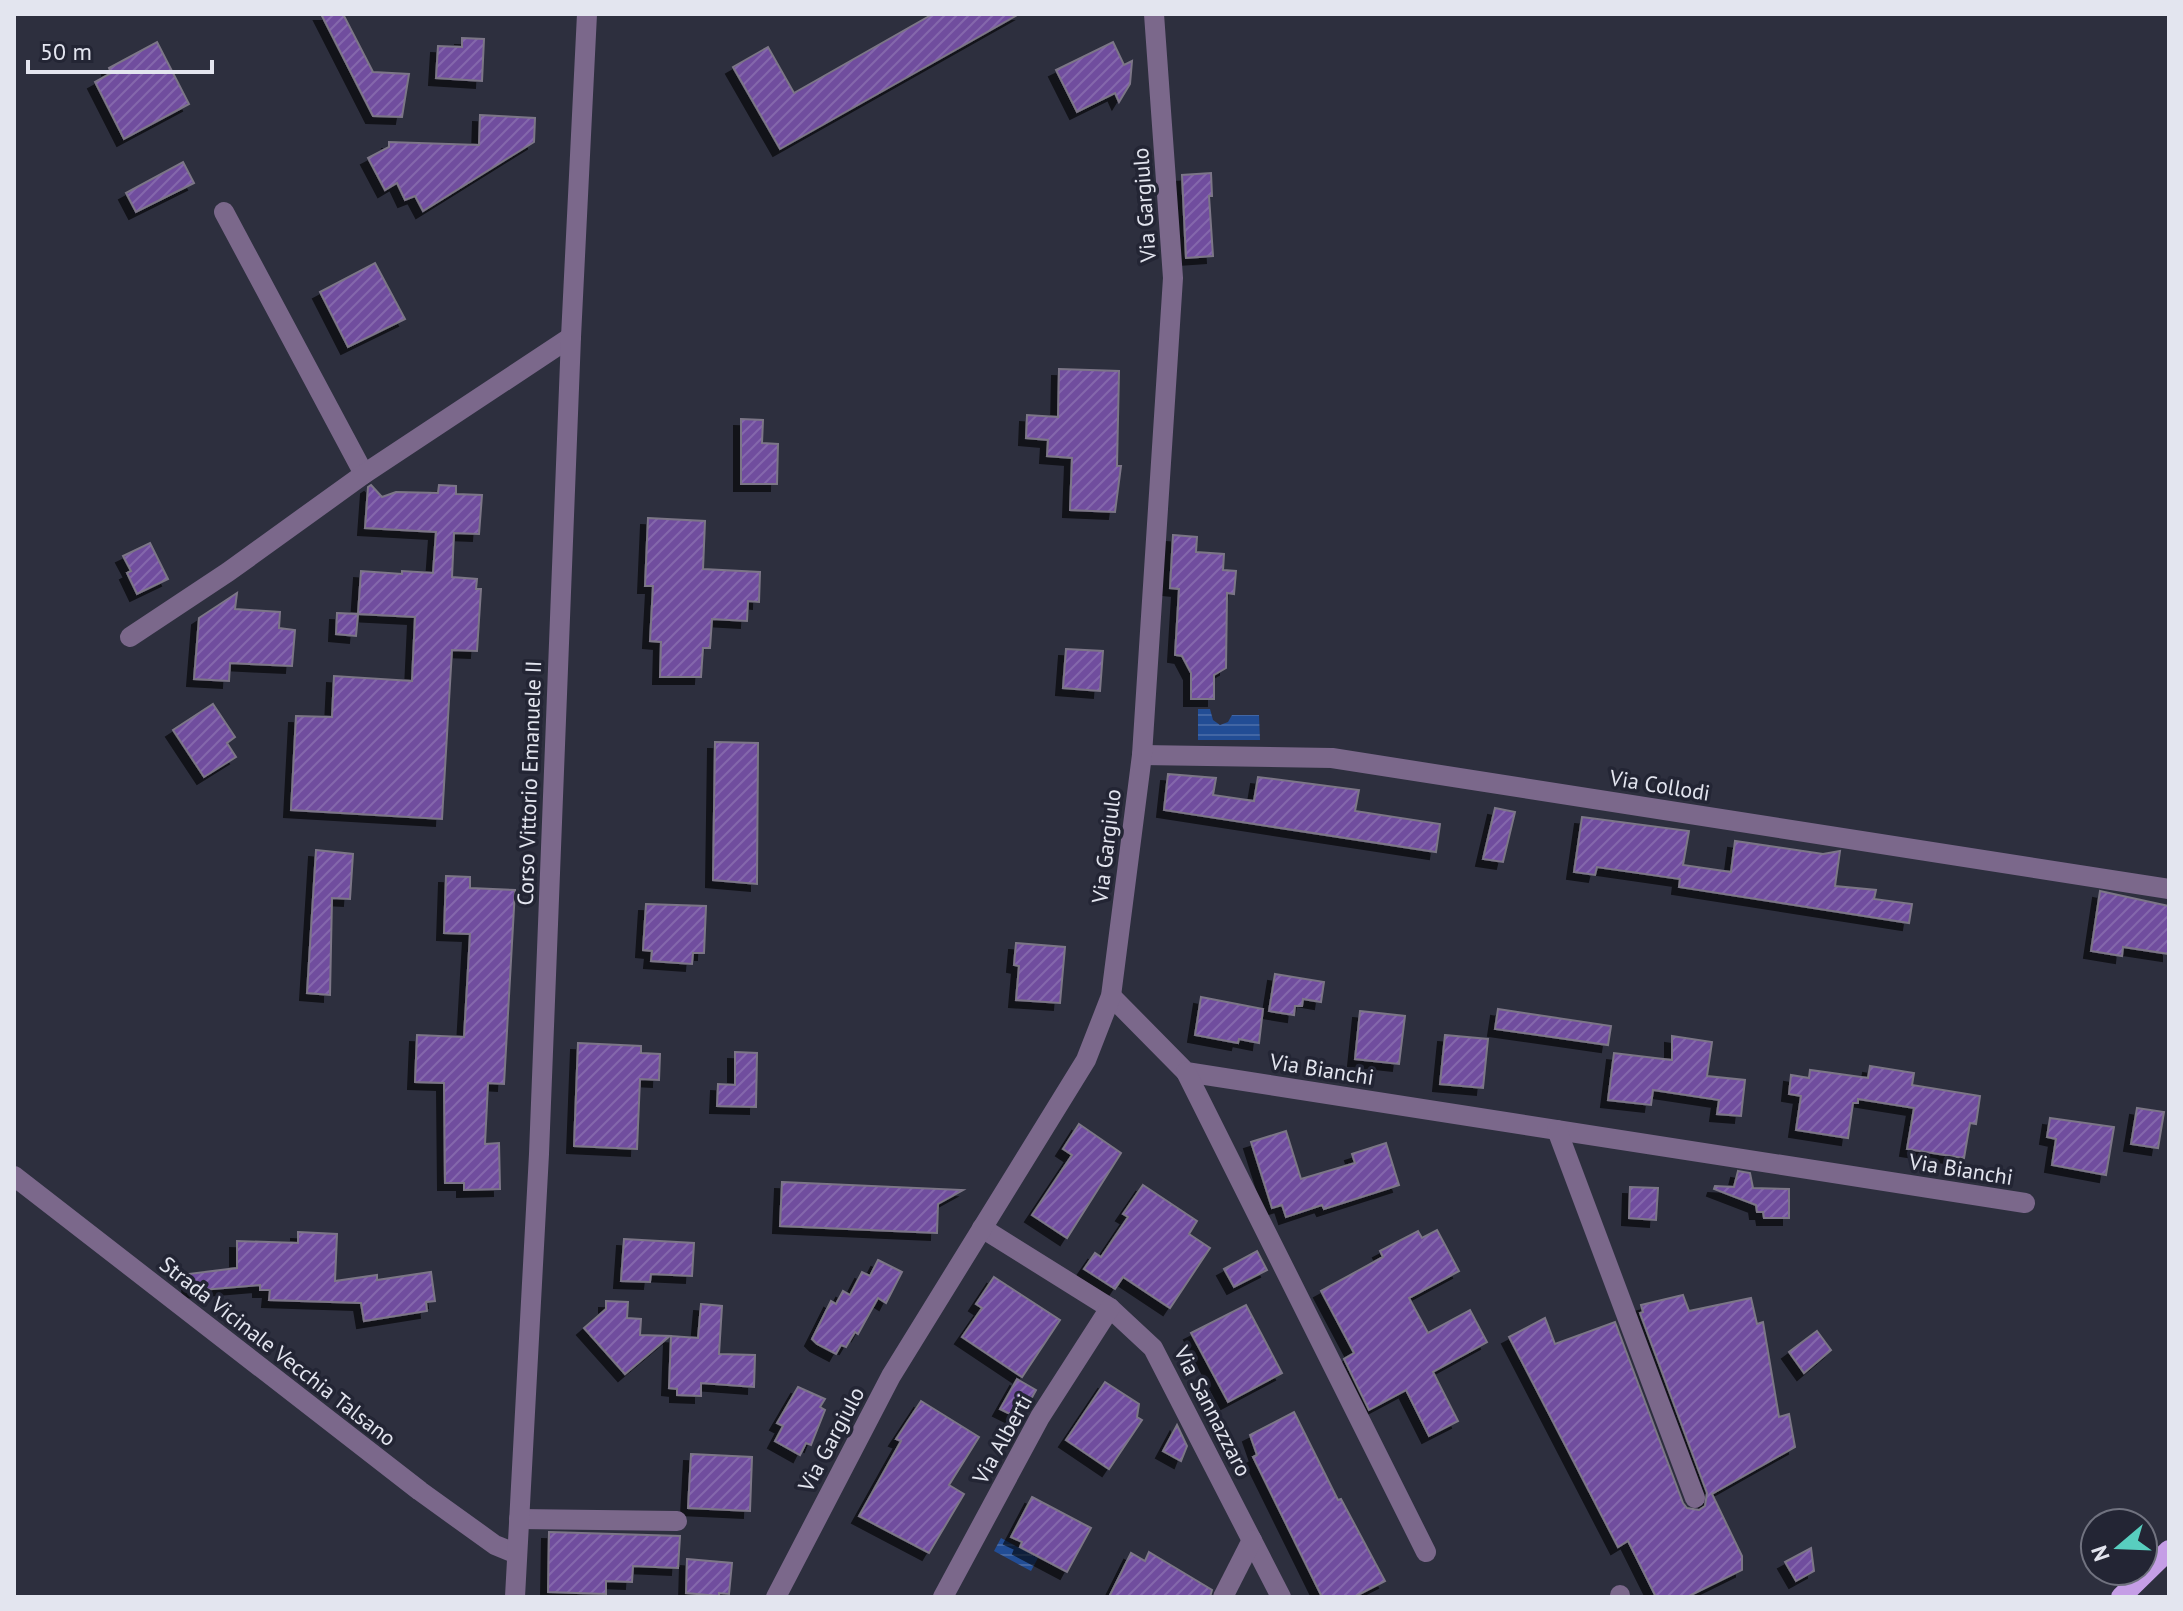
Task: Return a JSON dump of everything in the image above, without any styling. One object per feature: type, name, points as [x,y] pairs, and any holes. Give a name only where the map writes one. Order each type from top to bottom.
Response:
[{"type":"main road","points":[[2121,1597],[2169,1552]]},
{"type":"street","name":"Corso Vittorio Emanuele II","points":[[515,1597],[539,1154],[587,14]]},
{"type":"street","name":"Via Gargiulo","points":[[776,1597],[891,1376],[1086,1060],[1111,996],[1142,755],[1173,278],[1154,14]]},
{"type":"street","points":[[224,212],[364,474]]},
{"type":"street","points":[[130,637],[228,572],[364,474],[571,337]]},
{"type":"street","name":"Via Collodi","points":[[1142,755],[1332,758],[2169,889]]},
{"type":"street","points":[[1111,996],[1186,1072],[1426,1552]]},
{"type":"street","name":"Via Bianchi","points":[[1186,1072],[2025,1203]]},
{"type":"street","points":[[1557,1130],[1695,1498]]},
{"type":"street","name":"Strada Vicinale Vecchia Talsano","points":[[14,1176],[420,1491],[495,1545],[517,1554]]},
{"type":"street","name":"Via Sannazzaro","points":[[982,1228],[1110,1308],[1153,1348],[1281,1597]]},
{"type":"street","name":"Via Alberti","points":[[943,1597],[1040,1417],[1110,1308]]},
{"type":"street","points":[[519,1519],[677,1521]]},
{"type":"street","points":[[1223,1597],[1252,1540]]},
{"type":"water","points":[[1198,709],[1210,709],[1213,720],[1220,725],[1228,722],[1232,715],[1259,715],[1260,740],[1198,740]]},
{"type":"water","points":[[1001,1538],[1038,1558],[1031,1571],[994,1551]]},
{"type":"building","points":[[321,14],[343,14],[373,72],[409,74],[402,117],[373,116]]},
{"type":"building","points":[[933,14],[1019,14],[780,149],[733,67],[768,47],[794,93]]},
{"type":"building","points":[[462,38],[484,39],[482,81],[436,78],[438,46],[462,47]]},
{"type":"building","points":[[157,42],[189,104],[124,139],[95,82],[111,73],[109,68]]},
{"type":"building","points":[[1113,42],[1124,65],[1132,61],[1130,84],[1119,102],[1115,93],[1077,112],[1056,70]]},
{"type":"building","points":[[480,115],[535,118],[534,142],[423,211],[415,196],[405,200],[397,183],[385,190],[368,158],[389,147],[389,142],[479,145]]},
{"type":"building","points":[[183,162],[194,183],[136,212],[126,193]]},
{"type":"building","points":[[1211,173],[1212,196],[1209,196],[1213,256],[1186,258],[1182,175]]},
{"type":"building","points":[[375,263],[405,319],[348,347],[320,292]]},
{"type":"building","points":[[1059,369],[1119,371],[1117,466],[1121,466],[1115,512],[1070,510],[1072,458],[1047,456],[1048,440],[1026,438],[1027,415],[1058,417]]},
{"type":"building","points":[[741,419],[763,420],[762,443],[778,444],[777,484],[741,484]]},
{"type":"building","points":[[371,485],[382,497],[396,492],[438,493],[439,485],[456,486],[456,494],[482,495],[479,534],[454,533],[452,577],[477,579],[476,589],[481,589],[477,651],[452,650],[442,819],[291,810],[296,716],[332,717],[334,676],[412,681],[415,617],[358,614],[361,571],[433,573],[436,532],[365,528],[368,487]]},
{"type":"building","points":[[648,518],[705,521],[703,569],[760,572],[759,602],[748,601],[747,621],[712,619],[710,648],[703,648],[701,677],[660,677],[661,642],[650,641],[653,586],[645,586]]},
{"type":"building","points":[[1173,535],[1197,537],[1196,552],[1224,554],[1223,570],[1236,571],[1234,594],[1227,593],[1226,668],[1214,675],[1214,699],[1191,699],[1191,673],[1182,656],[1175,655],[1179,589],[1170,588]]},
{"type":"building","points":[[150,543],[168,579],[137,594],[123,556]]},
{"type":"building","points":[[237,593],[235,609],[280,612],[279,628],[295,630],[292,666],[230,663],[229,681],[194,679],[199,618]]},
{"type":"building","points":[[337,613],[358,614],[356,636],[336,634]]},
{"type":"building","points":[[1066,649],[1103,651],[1100,691],[1063,688]]},
{"type":"building","points":[[213,704],[235,737],[227,743],[236,757],[204,777],[173,730]]},
{"type":"building","points":[[715,742],[758,743],[757,884],[713,880]]},
{"type":"building","points":[[1168,774],[1216,778],[1213,795],[1254,801],[1258,777],[1359,790],[1355,811],[1440,824],[1436,852],[1164,810]]},
{"type":"building","points":[[1495,808],[1515,812],[1503,862],[1483,859]]},
{"type":"building","points":[[1582,817],[1689,831],[1683,865],[1731,872],[1735,841],[1823,854],[1840,851],[1835,886],[1876,890],[1874,899],[1912,904],[1909,923],[1679,887],[1680,879],[1597,867],[1595,875],[1574,872]]},
{"type":"building","points":[[316,850],[353,854],[350,899],[332,898],[330,995],[307,993]]},
{"type":"building","points":[[446,876],[470,877],[470,888],[515,890],[504,1084],[488,1083],[485,1144],[499,1143],[500,1189],[464,1190],[464,1183],[445,1183],[444,1083],[415,1082],[417,1035],[464,1037],[470,934],[444,933]]},
{"type":"building","points":[[2100,891],[2169,906],[2169,954],[2123,947],[2122,956],[2091,951]]},
{"type":"building","points":[[646,904],[706,906],[704,953],[693,953],[692,964],[651,961],[652,951],[643,950]]},
{"type":"building","points":[[1016,943],[1065,947],[1060,1003],[1016,1000],[1019,966],[1014,965]]},
{"type":"building","points":[[1275,974],[1324,982],[1321,1002],[1303,999],[1302,1006],[1295,1006],[1294,1015],[1269,1011]]},
{"type":"building","points":[[1201,997],[1263,1009],[1259,1043],[1239,1039],[1238,1043],[1195,1035]]},
{"type":"building","points":[[1498,1009],[1611,1026],[1608,1045],[1495,1029]]},
{"type":"building","points":[[1360,1011],[1405,1016],[1399,1064],[1355,1059]]},
{"type":"building","points":[[1445,1035],[1488,1039],[1483,1088],[1440,1084]]},
{"type":"building","points":[[1672,1036],[1712,1042],[1707,1076],[1745,1080],[1741,1116],[1717,1114],[1719,1100],[1653,1090],[1651,1105],[1608,1100],[1614,1053],[1672,1060]]},
{"type":"building","points":[[578,1043],[641,1046],[641,1053],[660,1054],[659,1080],[640,1079],[637,1149],[574,1146]]},
{"type":"building","points":[[735,1052],[757,1053],[756,1107],[717,1106],[718,1084],[735,1085]]},
{"type":"building","points":[[1870,1066],[1914,1073],[1912,1085],[1980,1096],[1976,1124],[1970,1123],[1964,1158],[1907,1149],[1914,1108],[1858,1099],[1858,1103],[1853,1103],[1848,1138],[1796,1130],[1801,1096],[1789,1094],[1791,1075],[1809,1078],[1810,1070],[1868,1078]]},
{"type":"building","points":[[2137,1108],[2164,1112],[2158,1148],[2131,1144]]},
{"type":"building","points":[[2050,1118],[2114,1127],[2106,1175],[2052,1165],[2056,1139],[2047,1137]]},
{"type":"building","points":[[1079,1124],[1121,1153],[1067,1238],[1032,1215],[1072,1155],[1063,1149]]},
{"type":"building","points":[[1286,1131],[1301,1179],[1355,1163],[1352,1154],[1386,1143],[1399,1185],[1324,1209],[1322,1205],[1286,1217],[1282,1205],[1272,1208],[1251,1142]]},
{"type":"building","points":[[1738,1171],[1750,1173],[1753,1188],[1789,1189],[1789,1218],[1764,1218],[1763,1212],[1757,1212],[1756,1205],[1714,1189],[1715,1186],[1734,1187]]},
{"type":"building","points":[[782,1182],[963,1190],[938,1204],[937,1233],[780,1226]]},
{"type":"building","points":[[1143,1185],[1197,1221],[1189,1234],[1210,1248],[1170,1308],[1123,1277],[1115,1289],[1084,1269],[1095,1253],[1101,1257],[1128,1217],[1123,1214]]},
{"type":"building","points":[[1630,1187],[1658,1188],[1656,1220],[1629,1218]]},
{"type":"building","points":[[1437,1230],[1459,1271],[1409,1298],[1428,1333],[1470,1310],[1487,1342],[1433,1372],[1458,1421],[1429,1436],[1406,1390],[1369,1410],[1344,1359],[1354,1353],[1321,1291],[1383,1257],[1380,1251],[1418,1231],[1422,1238]]},
{"type":"building","points":[[298,1232],[337,1234],[335,1281],[377,1275],[377,1280],[431,1272],[435,1301],[426,1302],[427,1311],[364,1321],[361,1303],[269,1300],[270,1290],[260,1290],[260,1285],[190,1291],[188,1274],[237,1268],[237,1241],[298,1243]]},
{"type":"building","points":[[624,1239],[694,1243],[692,1276],[651,1274],[650,1282],[621,1281]]},
{"type":"building","points":[[1257,1251],[1267,1270],[1234,1287],[1224,1269]]},
{"type":"building","points":[[878,1260],[902,1272],[886,1303],[878,1298],[858,1334],[855,1332],[846,1347],[841,1345],[836,1354],[817,1344],[812,1339],[831,1301],[836,1304],[843,1291],[850,1295],[862,1272],[870,1276]]},
{"type":"building","points":[[994,1277],[1060,1320],[1022,1377],[962,1337],[982,1308],[976,1304]]},
{"type":"building","points":[[1683,1295],[1689,1311],[1751,1298],[1757,1324],[1763,1322],[1779,1417],[1789,1414],[1795,1447],[1712,1494],[1742,1556],[1742,1570],[1687,1597],[1656,1597],[1628,1541],[1618,1547],[1509,1337],[1545,1318],[1555,1344],[1615,1322],[1683,1503],[1687,1508],[1699,1510],[1705,1506],[1707,1493],[1640,1313],[1643,1312],[1641,1305]]},
{"type":"building","points":[[606,1301],[628,1302],[627,1318],[641,1319],[640,1335],[670,1336],[625,1374],[584,1328],[606,1309]]},
{"type":"building","points":[[701,1304],[722,1306],[719,1354],[755,1355],[754,1387],[701,1383],[701,1396],[677,1395],[677,1389],[669,1388],[671,1336],[698,1338]]},
{"type":"building","points":[[1246,1305],[1282,1373],[1228,1402],[1191,1333]]},
{"type":"building","points":[[1817,1331],[1831,1350],[1804,1373],[1789,1352]]},
{"type":"building","points":[[1017,1379],[1036,1390],[1020,1419],[1000,1409]]},
{"type":"building","points":[[1105,1382],[1139,1404],[1137,1417],[1142,1420],[1109,1469],[1066,1440]]},
{"type":"building","points":[[798,1387],[825,1399],[820,1407],[825,1410],[811,1445],[806,1443],[800,1455],[775,1441],[783,1426],[777,1423]]},
{"type":"building","points":[[921,1401],[979,1437],[949,1485],[964,1494],[929,1553],[859,1516],[901,1441],[896,1439]]},
{"type":"building","points":[[1294,1412],[1338,1500],[1341,1499],[1385,1581],[1354,1597],[1322,1597],[1253,1457],[1257,1455],[1250,1435]]},
{"type":"building","points":[[1177,1425],[1187,1446],[1181,1461],[1163,1451]]},
{"type":"building","points":[[691,1454],[752,1457],[750,1511],[688,1508]]},
{"type":"building","points":[[1032,1497],[1091,1528],[1067,1572],[1020,1547],[1022,1542],[1011,1537]]},
{"type":"building","points":[[549,1532],[680,1536],[678,1568],[633,1566],[632,1582],[606,1581],[606,1594],[548,1592]]},
{"type":"building","points":[[1811,1548],[1814,1571],[1796,1581],[1785,1562]]},
{"type":"building","points":[[1149,1552],[1212,1590],[1210,1597],[1109,1597],[1131,1553],[1145,1561]]},
{"type":"building","points":[[687,1559],[732,1563],[729,1594],[686,1593]]}]
